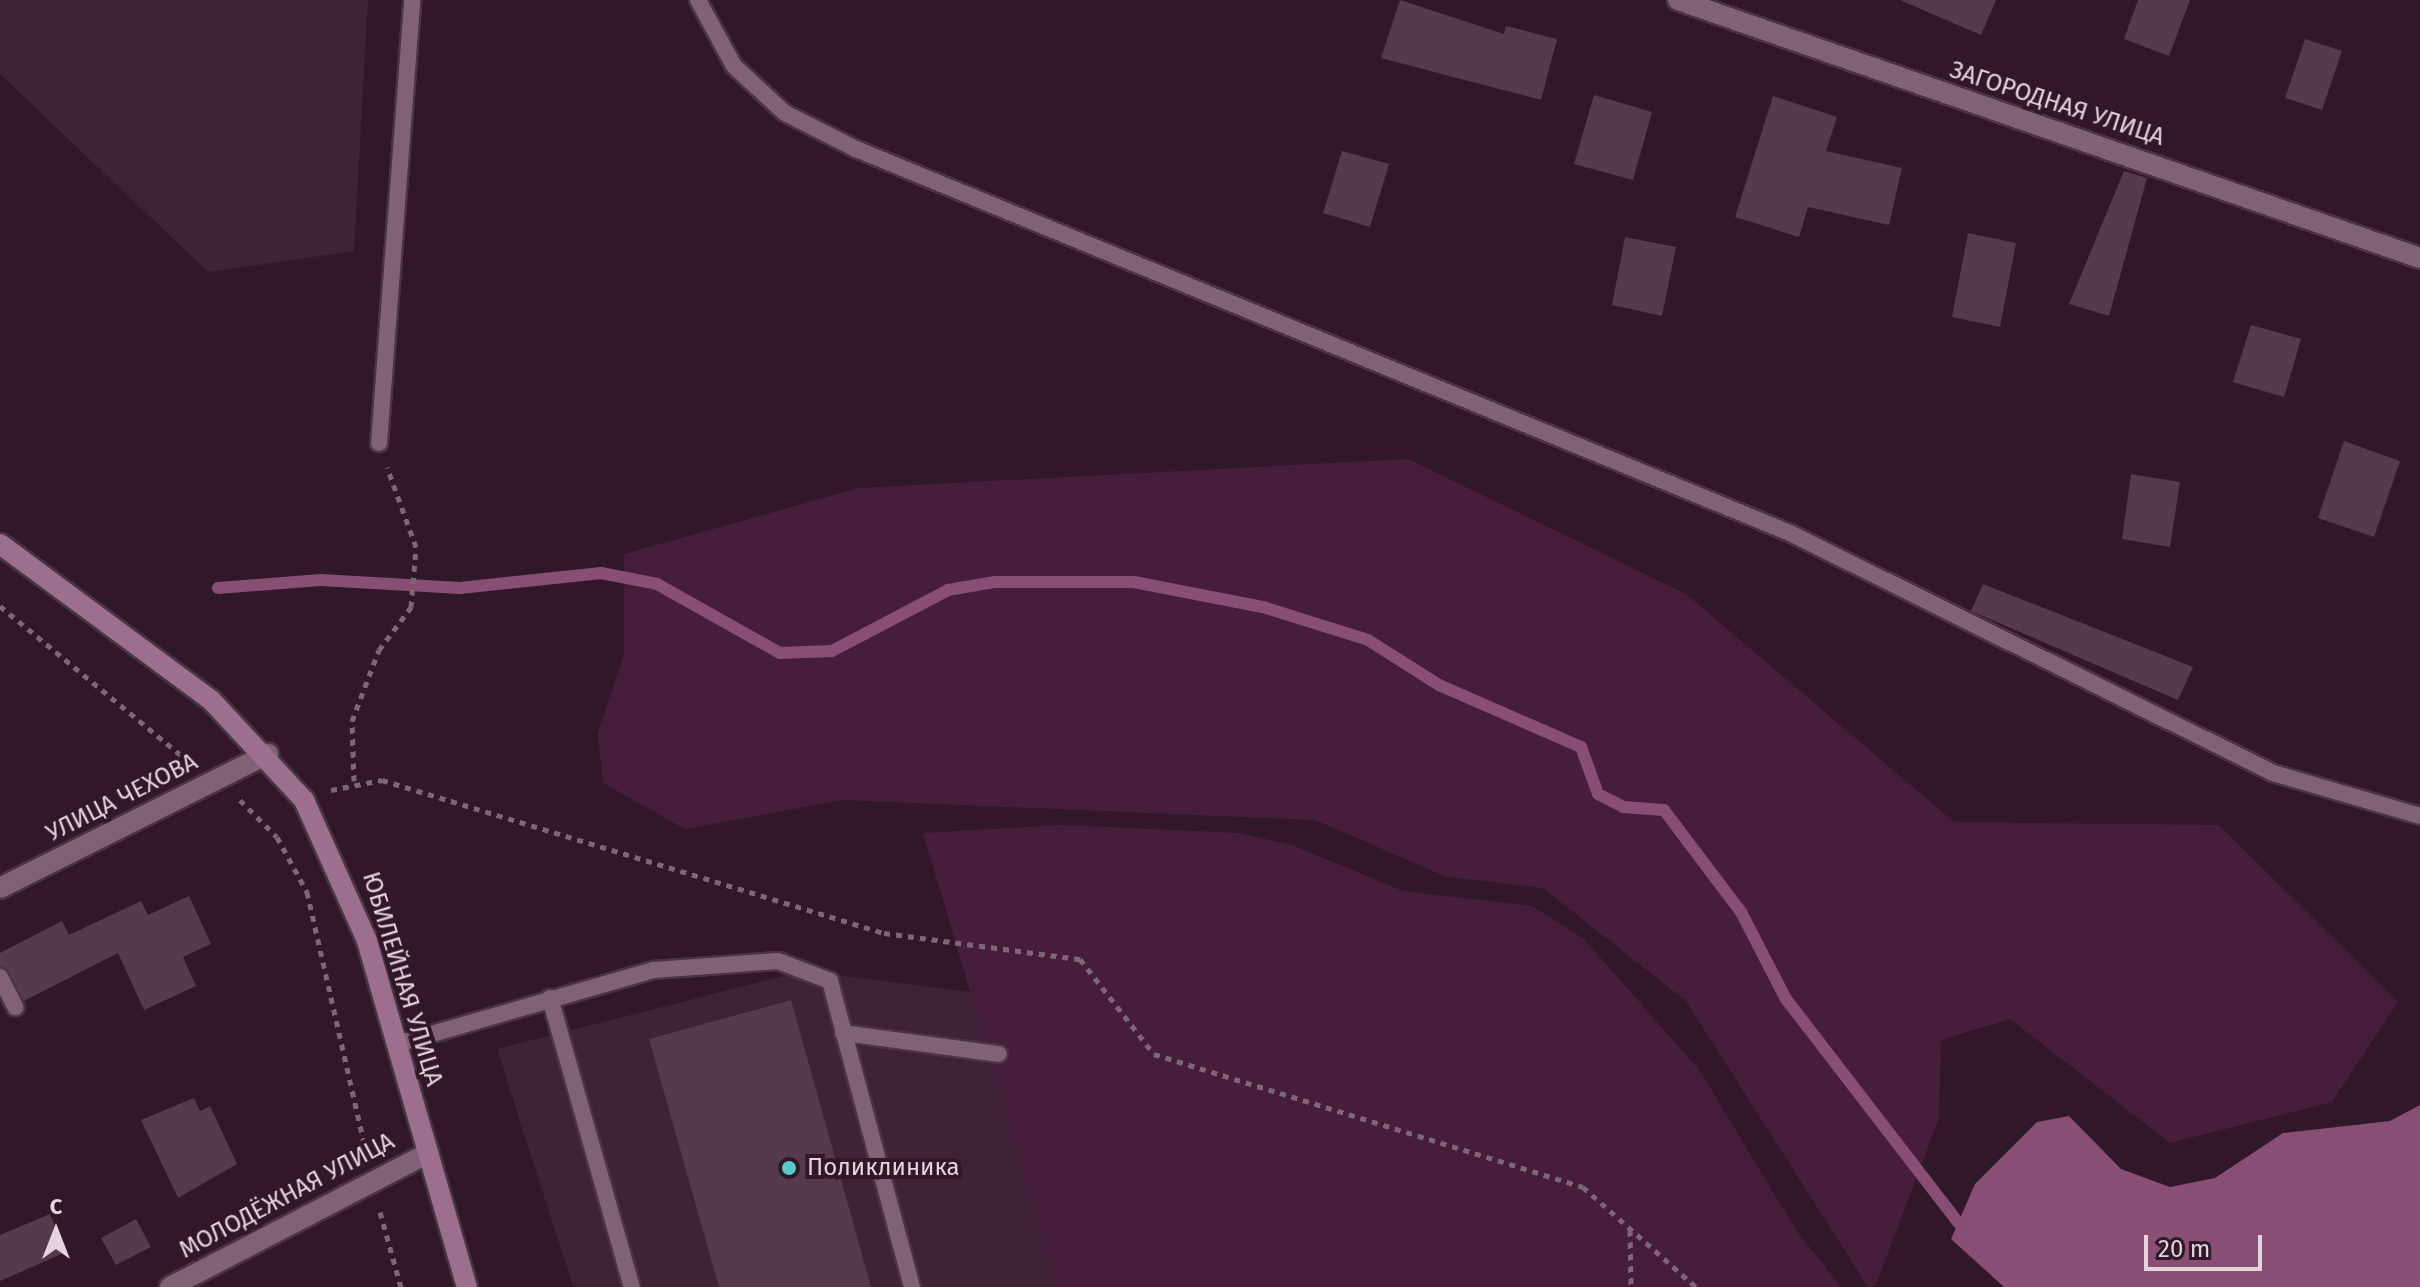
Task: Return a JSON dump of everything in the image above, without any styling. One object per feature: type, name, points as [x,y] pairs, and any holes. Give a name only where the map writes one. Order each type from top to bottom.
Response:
[{"type":"main road","name":"ЮБИЛЕЙНАЯ УЛИЦА","points":[[0,544],[211,700],[268,754],[304,800],[338,863],[397,1044],[467,1287]]},
{"type":"street","name":"ЗАГОРОДНАЯ УЛИЦА","points":[[1678,0],[2420,258]]},
{"type":"street","name":"УЛИЦА ЧЕХОВА","points":[[0,888],[268,754]]},
{"type":"street","name":"МОЛОДЁЖНАЯ УЛИЦА","points":[[170,1287],[372,1178],[428,1153]]},
{"type":"lane","points":[[379,443],[412,0]]},
{"type":"lane","points":[[698,0],[734,66],[785,113],[856,149],[1790,533],[2273,773],[2420,816]]},
{"type":"lane","points":[[397,1044],[654,970],[778,961],[830,981],[912,1287]]},
{"type":"lane","points":[[0,977],[15,1007]]},
{"type":"lane","points":[[550,998],[632,1287]]},
{"type":"lane","points":[[843,1033],[999,1054]]},
{"type":"path","points":[[354,781],[352,721],[379,650],[411,607],[416,547],[379,443]]},
{"type":"path","points":[[0,606],[262,818],[307,892],[372,1178],[401,1287]]},
{"type":"path","points":[[304,800],[354,781],[382,780],[884,933],[1080,959],[1154,1054],[1583,1187],[1696,1287]]},
{"type":"path","points":[[1630,1229],[1631,1287]]},
{"type":"shaded area","points":[[0,0],[368,0],[354,251],[208,272],[0,74]]},
{"type":"shaded area","points":[[1408,459],[1686,594],[1954,822],[2219,825],[2398,1002],[2332,1102],[2170,1143],[2010,1019],[1941,1040],[1939,1118],[1875,1287],[1868,1287],[1686,1001],[1543,888],[1447,877],[1315,820],[843,800],[685,829],[603,783],[598,733],[624,655],[624,554],[859,488]]},
{"type":"shaded area","points":[[1062,825],[1240,833],[1292,845],[1403,891],[1532,906],[1584,939],[1700,1071],[1796,1230],[1841,1287],[1058,1287],[923,833]]},
{"type":"shaded area","name":"Поликлиника","points":[[803,971],[1002,996],[1071,1287],[573,1287],[497,1049]]},
{"type":"shaded area","points":[[2420,1105],[2420,1287],[2004,1287],[1951,1239],[1975,1184],[2037,1122],[2069,1116],[2121,1169],[2170,1187],[2215,1178],[2283,1133],[2390,1121]]},
{"type":"building","points":[[1400,0],[1504,34],[1506,26],[1557,39],[1541,100],[1381,58]]},
{"type":"building","points":[[1900,0],[1996,0],[1981,35]]},
{"type":"building","points":[[2138,0],[2190,0],[2169,56],[2124,39]]},
{"type":"building","points":[[2305,39],[2342,51],[2322,110],[2285,98]]},
{"type":"building","points":[[1594,95],[1652,112],[1633,180],[1574,164]]},
{"type":"building","points":[[1773,96],[1837,117],[1826,151],[1902,168],[1889,225],[1808,207],[1799,237],[1735,217]]},
{"type":"building","points":[[1342,151],[1389,164],[1370,227],[1323,213]]},
{"type":"building","points":[[2124,171],[2147,178],[2109,316],[2069,304]]},
{"type":"building","points":[[1968,233],[2016,243],[2000,327],[1952,317]]},
{"type":"building","points":[[1625,237],[1676,247],[1662,316],[1612,305]]},
{"type":"building","points":[[2251,325],[2301,339],[2284,397],[2233,382]]},
{"type":"building","points":[[2344,441],[2400,461],[2374,537],[2318,518]]},
{"type":"building","points":[[2131,474],[2180,482],[2170,547],[2122,539]]},
{"type":"building","points":[[1983,584],[2193,667],[2178,700],[1971,611]]},
{"type":"building","points":[[189,896],[211,944],[183,957],[196,986],[144,1010],[118,953],[24,1001],[0,966],[0,953],[62,921],[69,935],[141,901],[148,915]]},
{"type":"building","points":[[791,1000],[871,1287],[719,1287],[649,1039]]},
{"type":"building","points":[[194,1098],[200,1111],[210,1106],[237,1164],[178,1198],[141,1120]]},
{"type":"building","points":[[50,1214],[66,1252],[0,1281],[0,1235]]},
{"type":"building","points":[[136,1219],[151,1247],[116,1265],[101,1238]]},
{"type":"waterway","points":[[218,588],[321,580],[460,588],[601,573],[657,584],[780,653],[832,651],[948,590],[995,582],[1134,582],[1263,607],[1368,640],[1439,685],[1581,747],[1598,794],[1623,807],[1664,810],[1741,912],[1786,999],[1958,1222]]},
{"type":"place","name":"Поликлиника","points":[[789,1168]]}]
